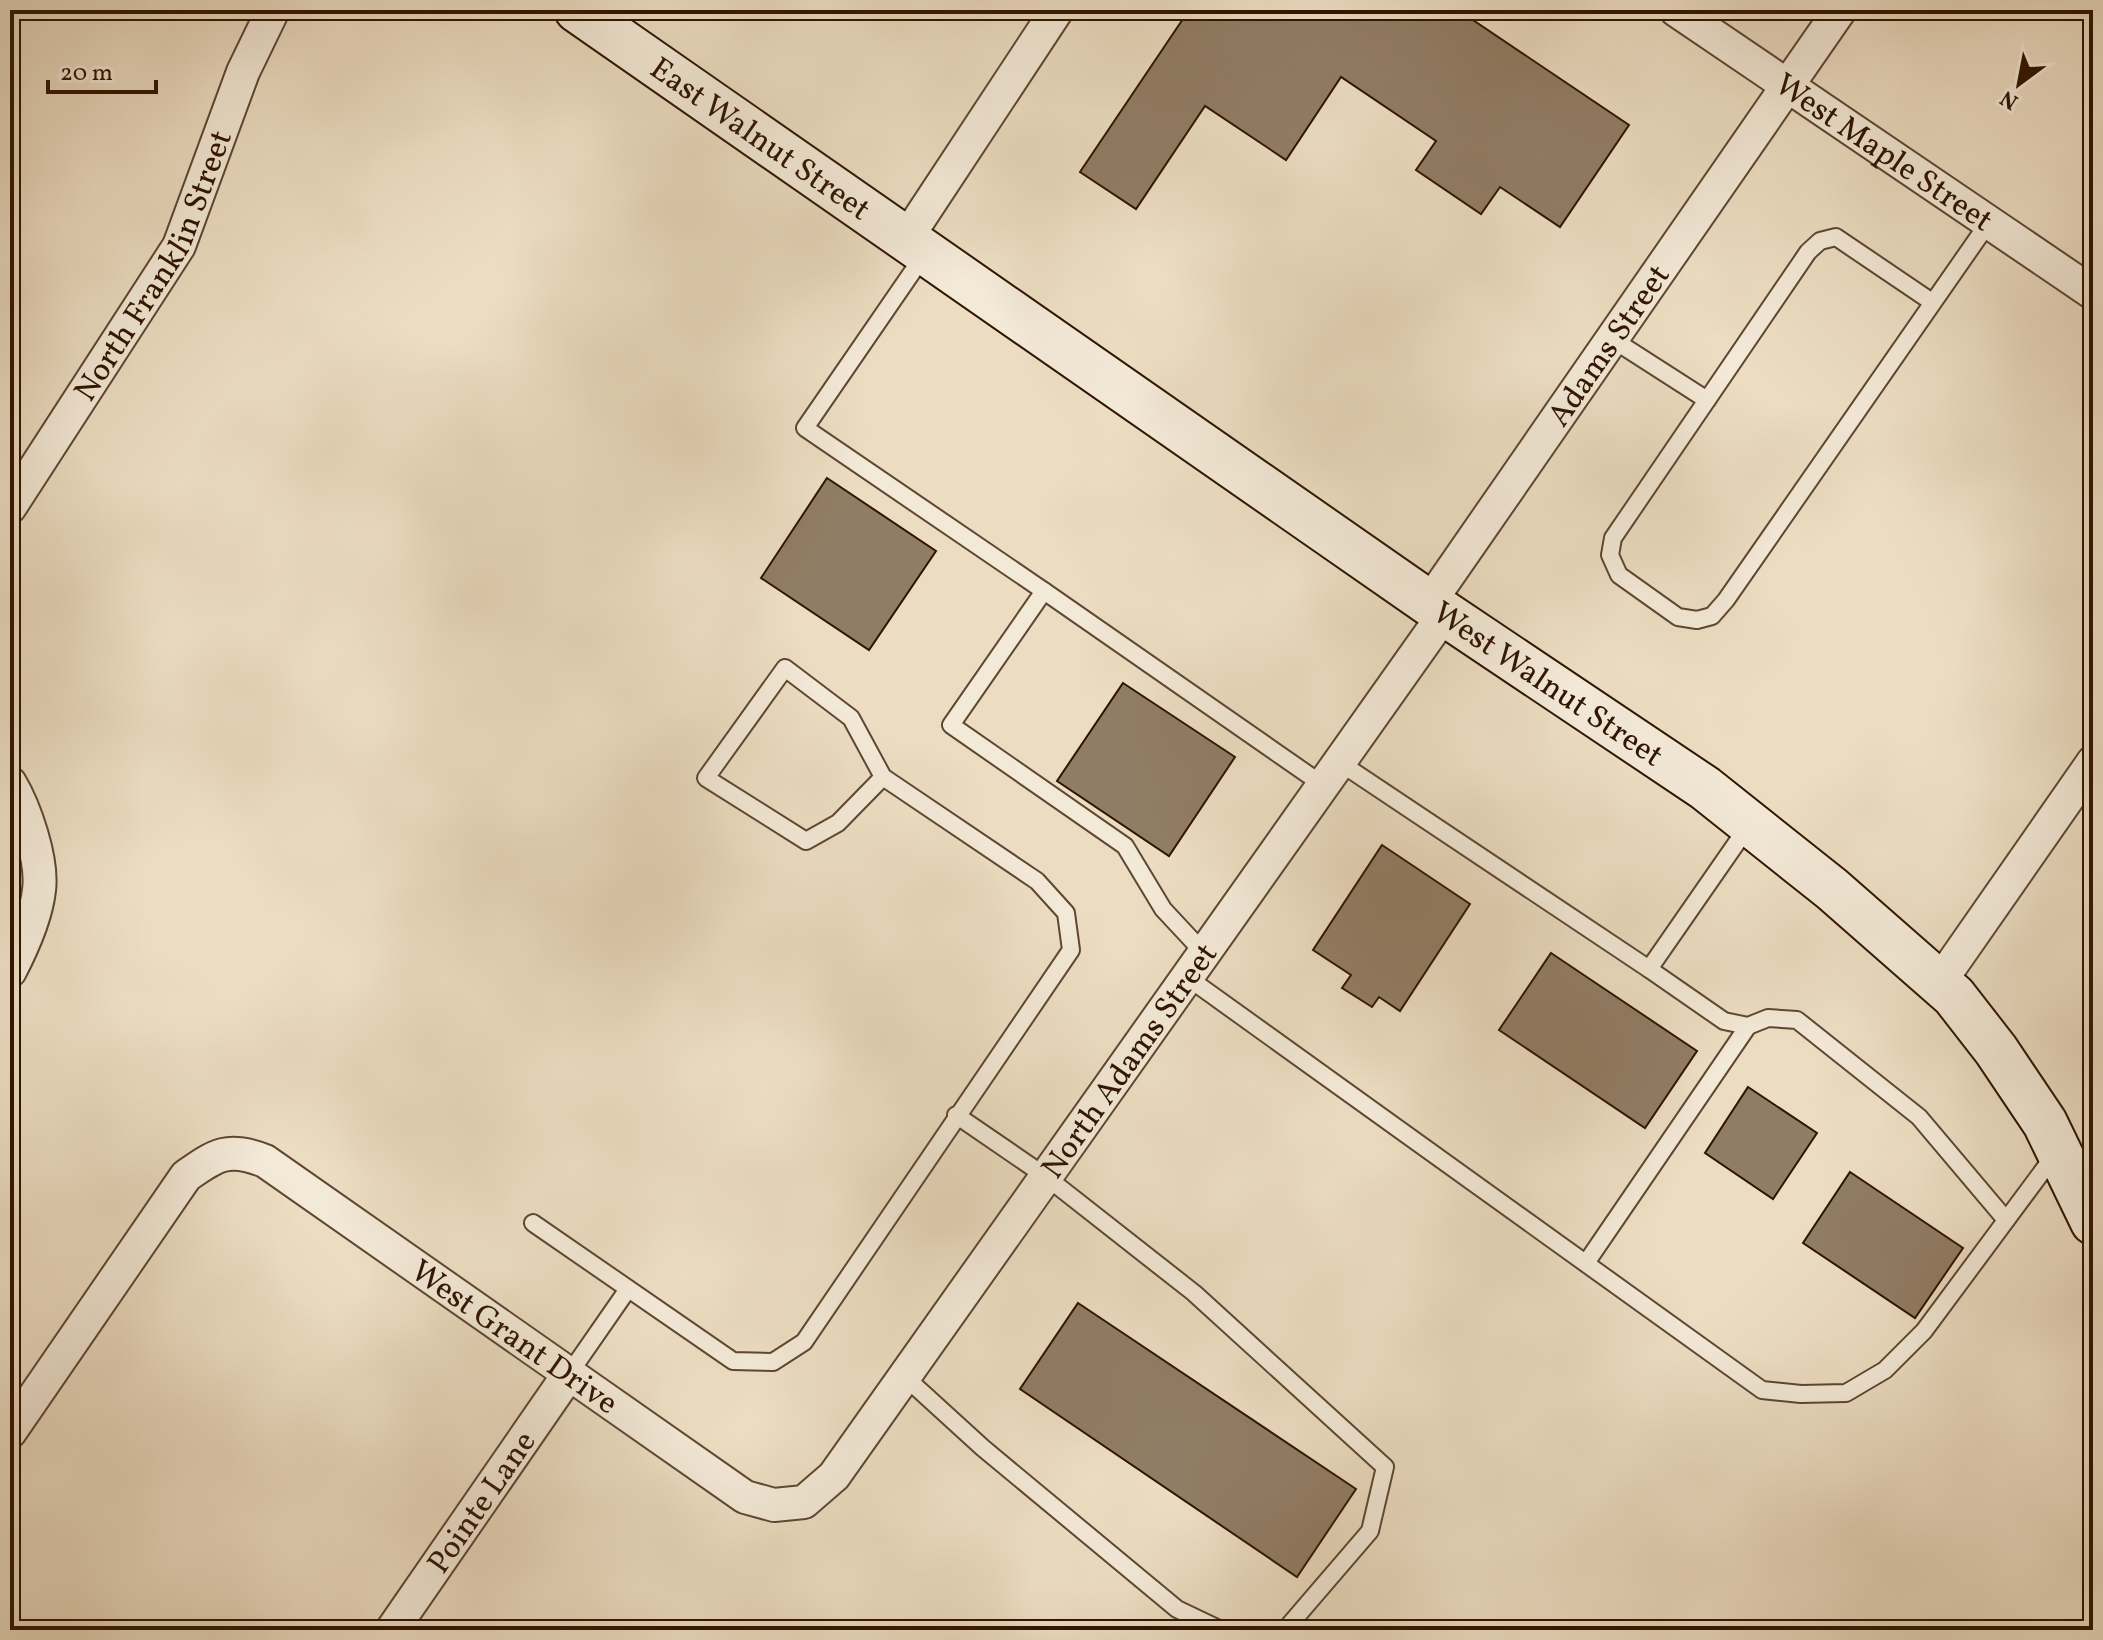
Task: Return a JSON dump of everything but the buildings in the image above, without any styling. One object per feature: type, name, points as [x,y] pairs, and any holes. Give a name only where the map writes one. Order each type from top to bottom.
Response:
[{"type":"main road","name":"East Walnut Street","points":[[577,10],[916,246]]},
{"type":"main road","name":"West Walnut Street","points":[[916,246],[1437,608],[1705,788],[1832,889],[1954,996],[1996,1050],[2045,1123],[2076,1143],[2093,1222]]},
{"type":"street","name":"North Franklin Street","points":[[10,507],[179,246],[243,72],[273,10]]},
{"type":"street","points":[[916,246],[1057,10]]},
{"type":"street","name":"West Maple Street","points":[[1676,10],[2093,293]]},
{"type":"street","name":"Adams Street","points":[[1437,608],[1612,339],[1840,10]]},
{"type":"street","name":"North Adams Street","points":[[804,1502],[834,1476],[1196,965],[1331,773],[1437,608]]},
{"type":"street","points":[[1939,983],[2093,762]]},
{"type":"street","points":[[10,783],[25,816],[40,870],[39,891],[23,946],[10,971]]},
{"type":"street","name":"West Grant Drive","points":[[10,1432],[186,1176],[216,1155],[245,1153],[265,1161],[745,1497],[774,1505],[804,1502]]},
{"type":"street","name":"Pointe Lane","points":[[392,1630],[569,1374]]},
{"type":"lane","points":[[1932,302],[1836,237],[1820,241],[1808,252],[1613,538],[1610,555],[1619,575],[1678,617],[1697,620],[1712,616],[1989,222]]},
{"type":"lane","points":[[916,246],[805,428],[1044,591],[1649,969],[1724,1021],[1748,1026],[1768,1018],[1797,1020],[1919,1117],[2006,1220]]},
{"type":"lane","points":[[1612,339],[1707,400]]},
{"type":"lane","points":[[1044,591],[951,725],[1125,846],[1196,965],[1586,1263],[1762,1390],[1801,1394],[1846,1393],[1885,1370],[1924,1331],[2006,1220],[2076,1143]]},
{"type":"lane","points":[[533,1223],[733,1361],[773,1362],[804,1342],[1071,950],[1066,913],[1037,881],[883,777],[851,718],[785,668],[706,778],[806,841],[838,823],[883,777]]},
{"type":"lane","points":[[1649,969],[1750,824]]},
{"type":"lane","points":[[1586,1263],[1748,1026]]},
{"type":"lane","points":[[956,1115],[1045,1176],[1194,1293],[1385,1467],[1370,1531],[1285,1630]]},
{"type":"lane","points":[[569,1374],[628,1289]]},
{"type":"lane","points":[[904,1376],[983,1448],[1177,1609],[1221,1630]]}]
